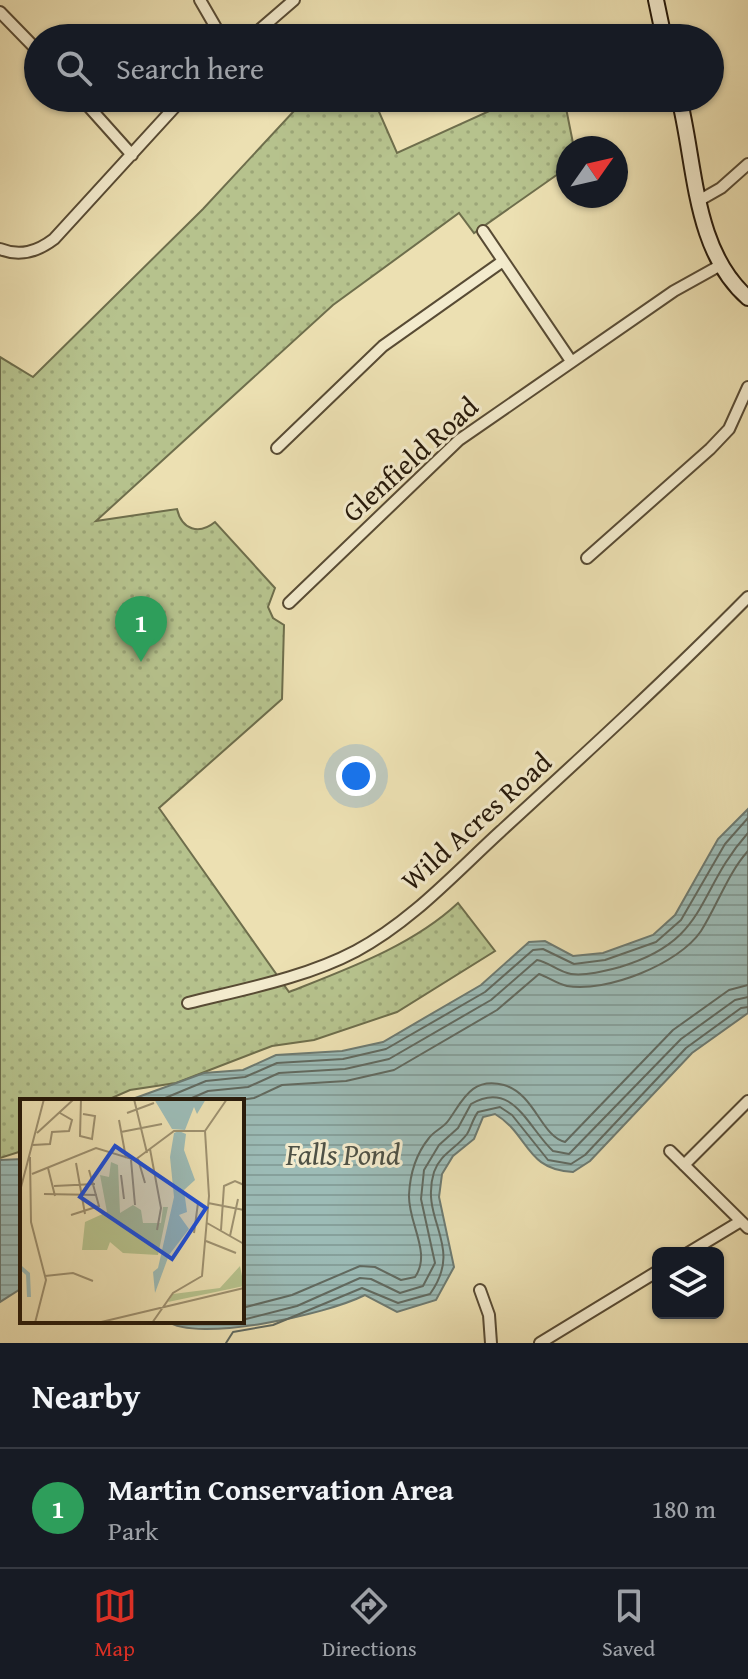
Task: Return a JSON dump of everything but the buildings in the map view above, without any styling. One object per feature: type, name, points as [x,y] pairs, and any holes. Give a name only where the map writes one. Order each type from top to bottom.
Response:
[{"type":"street","points":[[200,0],[214,24]]},
{"type":"street","points":[[266,24],[294,0]]},
{"type":"street","points":[[656,0],[661,24]]},
{"type":"street","points":[[0,12],[24,37]]},
{"type":"street","points":[[94,112],[132,155]]},
{"type":"street","points":[[0,249],[23,253],[47,244],[170,112]]},
{"type":"street","points":[[682,112],[700,200],[719,266],[748,298]]},
{"type":"street","points":[[700,200],[721,188],[748,164]]},
{"type":"street","points":[[483,231],[571,361]]},
{"type":"street","points":[[277,448],[383,346],[503,261]]},
{"type":"street","name":"Glenfield Road","points":[[289,603],[459,440],[674,291],[719,266]]},
{"type":"street","points":[[587,558],[729,429],[748,387]]},
{"type":"street","name":"Wild Acres Road","points":[[188,1003],[272,982],[313,968],[355,951],[392,928],[444,887],[656,689],[748,597]]},
{"type":"street","points":[[684,1165],[748,1101]]},
{"type":"street","points":[[670,1151],[744,1224],[700,1247]]},
{"type":"street","points":[[540,1343],[652,1275]]},
{"type":"street","points":[[480,1290],[489,1315],[491,1343]]},
{"type":"green space","points":[[293,112],[379,112],[397,153],[487,112],[567,112],[572,136],[556,136],[556,175],[474,233],[459,213],[333,305],[96,521],[177,509],[183,522],[192,528],[203,528],[215,522],[275,588],[268,607],[273,618],[284,625],[282,699],[159,808],[289,992],[400,944],[458,903],[495,951],[397,1012],[314,1040],[272,1046],[176,1083],[130,1090],[110,1099],[20,1099],[20,1152],[0,1158],[0,357],[33,377],[203,209]]},
{"type":"water","name":"Falls Pond","points":[[748,809],[748,1013],[692,1053],[590,1161],[573,1172],[545,1165],[495,1114],[483,1117],[474,1139],[453,1156],[442,1174],[439,1197],[454,1267],[436,1300],[397,1312],[365,1295],[321,1311],[262,1324],[205,1329],[172,1323],[244,1323],[244,1099],[132,1099],[204,1073],[243,1070],[276,1055],[342,1051],[383,1042],[481,985],[529,942],[545,941],[573,956],[603,953],[653,935],[675,915],[718,839]]},
{"type":"water","points":[[20,1159],[20,1289],[0,1302],[0,1160]]},
{"type":"place","name":"Martin Conservation Area","points":[[141,662]]}]
